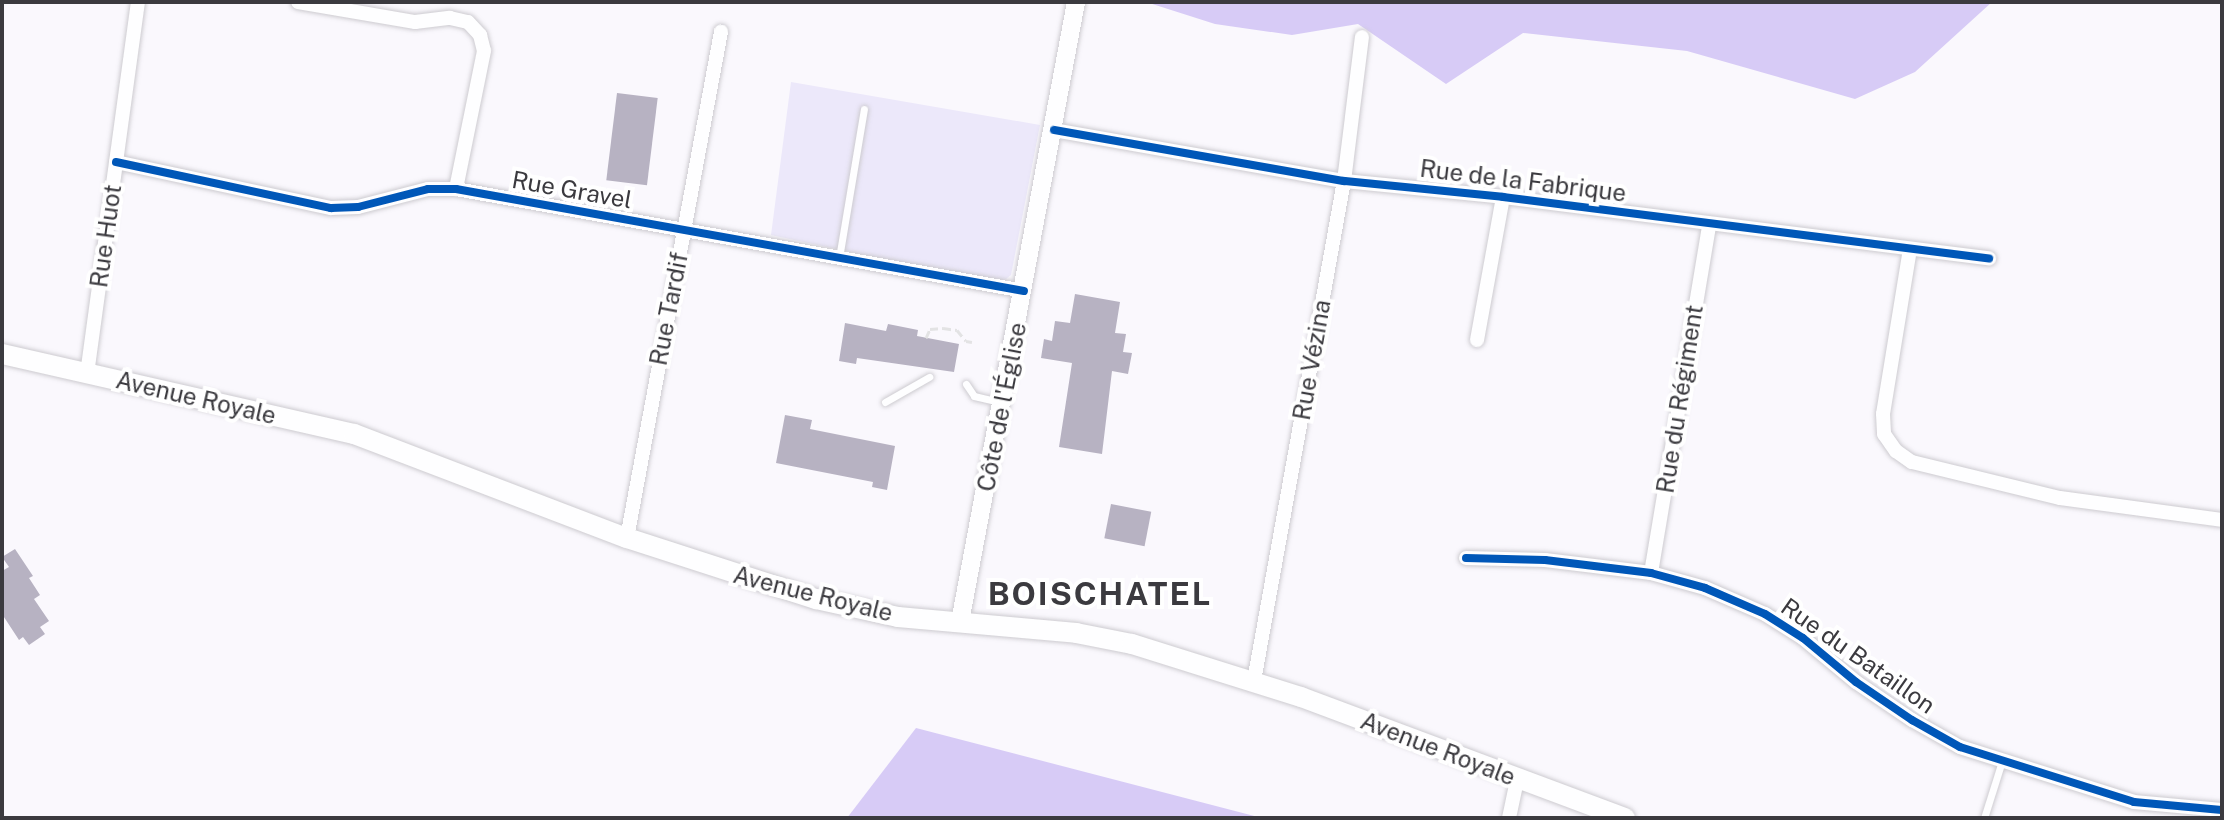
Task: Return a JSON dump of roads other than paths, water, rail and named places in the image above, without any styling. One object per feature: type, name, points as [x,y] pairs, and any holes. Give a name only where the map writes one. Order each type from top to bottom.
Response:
[{"type":"main road","name":"Avenue Royale","points":[[2,354],[354,434],[627,538],[816,599],[898,617],[1076,633],[1132,644],[1254,681],[1625,818]]},
{"type":"street","name":"Rue Huot","points":[[87,374],[138,2]]},
{"type":"street","points":[[298,2],[415,22],[450,18],[468,22],[480,35],[484,51],[456,189]]},
{"type":"street","name":"Côte de l'Église","points":[[960,622],[1076,2]]},
{"type":"street","name":"Rue Tardif","points":[[627,538],[721,32]]},
{"type":"street","name":"Rue Vézina","points":[[1254,681],[1344,181],[1362,37]]},
{"type":"street","name":"Rue de la Fabrique","points":[[1054,130],[1344,181],[1503,197],[1989,258]]},
{"type":"street","name":"Rue Gravel","points":[[116,162],[331,208],[358,207],[428,189],[456,189],[1024,291]]},
{"type":"street","points":[[1477,340],[1503,197]]},
{"type":"street","name":"Rue du Régiment","points":[[1651,573],[1709,225]]},
{"type":"street","points":[[1910,249],[1883,414],[1884,434],[1896,451],[1912,462],[2060,498],[2222,520]]},
{"type":"street","name":"Rue du Bataillon","points":[[1466,558],[1545,560],[1651,573],[1705,588],[1765,614],[1803,638],[1856,682],[1912,720],[1960,747],[2134,802],[2222,810]]},
{"type":"street","points":[[1509,818],[1517,779]]},
{"type":"lane","points":[[839,258],[864,109]]},
{"type":"lane","points":[[885,402],[929,377]]},
{"type":"lane","points":[[966,384],[974,396],[1003,402]]},
{"type":"lane","points":[[1984,818],[2002,761]]},
{"type":"district","name":"BOISCHATEL","points":[[1100,594]]}]
